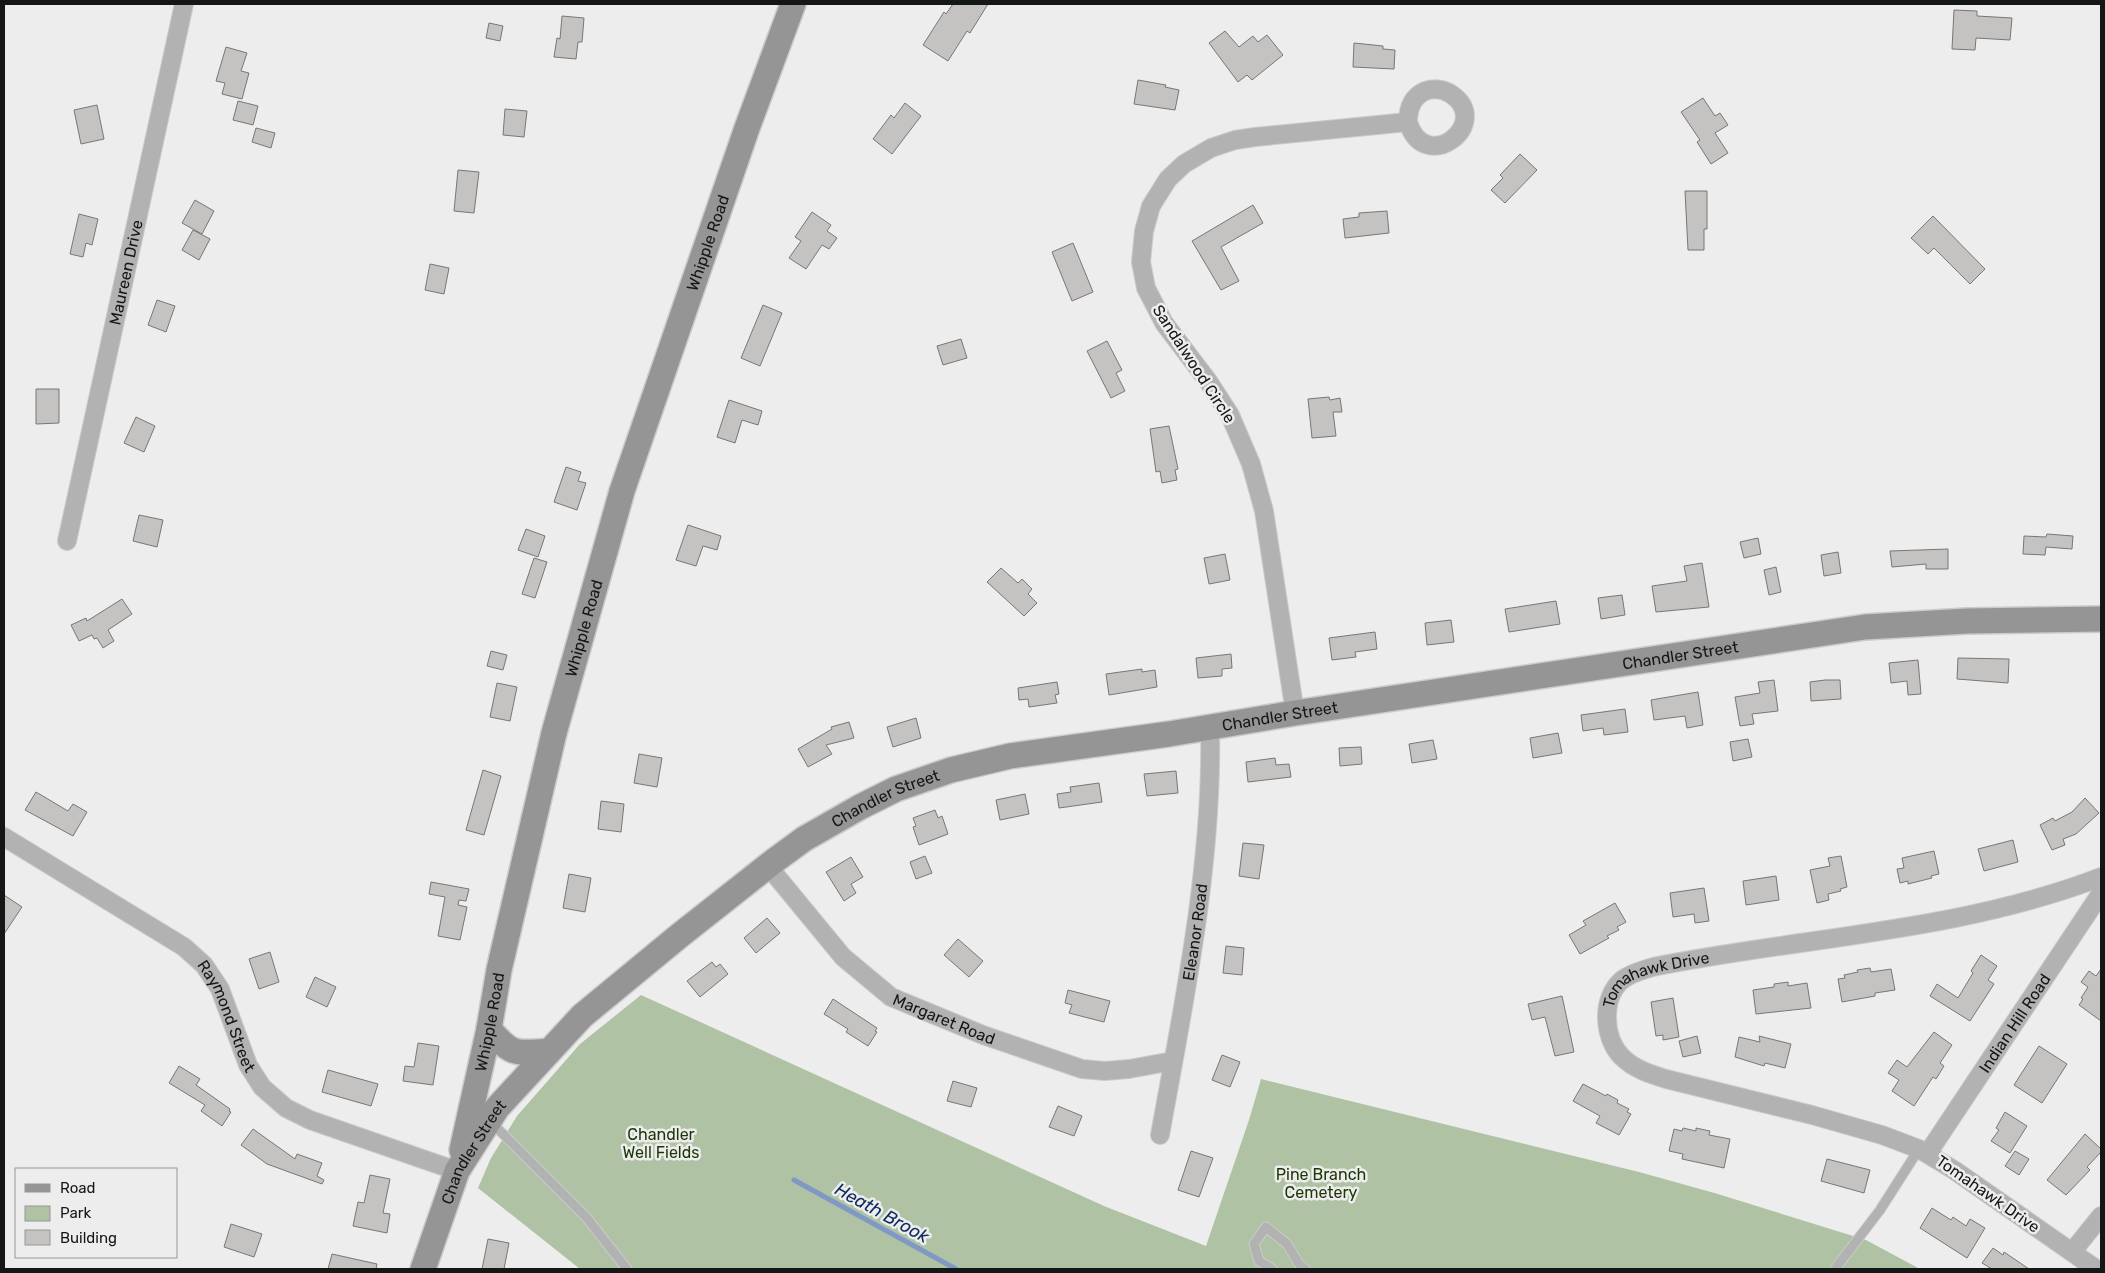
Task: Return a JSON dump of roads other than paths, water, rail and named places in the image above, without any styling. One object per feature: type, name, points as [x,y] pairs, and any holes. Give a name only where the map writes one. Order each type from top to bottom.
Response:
[{"type":"main road","name":"Whipple Road","points":[[439,1269],[489,1029],[499,970],[554,733],[622,490],[744,135],[793,4]]},
{"type":"main road","name":"Chandler Street","points":[[423,1269],[458,1171],[489,1120],[497,1108],[582,1016],[768,866],[804,840],[860,806],[896,789],[951,770],[1010,756],[1210,728],[1295,713],[1866,627],[1967,620],[2101,619]]},
{"type":"main road","points":[[489,1029],[504,1046],[521,1054],[550,1051]]},
{"type":"street","name":"Maureen Drive","points":[[67,541],[184,4]]},
{"type":"street","name":"Sandalwood Circle","points":[[1295,713],[1264,511],[1251,464],[1230,416],[1208,382],[1164,323],[1146,288],[1141,262],[1144,231],[1151,206],[1168,179],[1184,164],[1211,148],[1236,140],[1255,137],[1408,122]]},
{"type":"street","name":"Eleanor Road","points":[[1160,1135],[1183,1007],[1209,817],[1211,774],[1210,728]]},
{"type":"street","name":"Raymond Street","points":[[4,837],[184,947],[204,964],[220,988],[248,1065],[262,1087],[286,1108],[310,1120],[458,1171]]},
{"type":"street","name":"Margaret Road","points":[[768,866],[843,957],[891,997],[983,1035],[1082,1069],[1105,1071],[1129,1069],[1173,1061]]},
{"type":"street","name":"Tomahawk Drive","points":[[2096,1269],[1924,1151],[1843,1123],[1666,1080],[1641,1070],[1622,1057],[1614,1046],[1608,1021],[1611,995],[1624,979],[1654,967],[1897,929],[2004,907],[2062,892],[2101,877]]},
{"type":"street","name":"Indian Hill Road","points":[[1924,1151],[2101,893]]},
{"type":"street","points":[[2072,1252],[2101,1216]]},
{"type":"lane","points":[[489,1120],[586,1217],[627,1269]]},
{"type":"lane","points":[[1835,1269],[1924,1151]]},
{"type":"lane","points":[[1272,1269],[1259,1261],[1254,1244],[1266,1227],[1287,1244],[1298,1268]]},
{"type":"waterway","name":"Heath Brook","points":[[794,1180],[956,1269]]},
{"type":"park label","name":"Chandler Well Fields","points":[[661,1143]]},
{"type":"park label","name":"Pine Branch Cemetery","points":[[1321,1183]]}]
